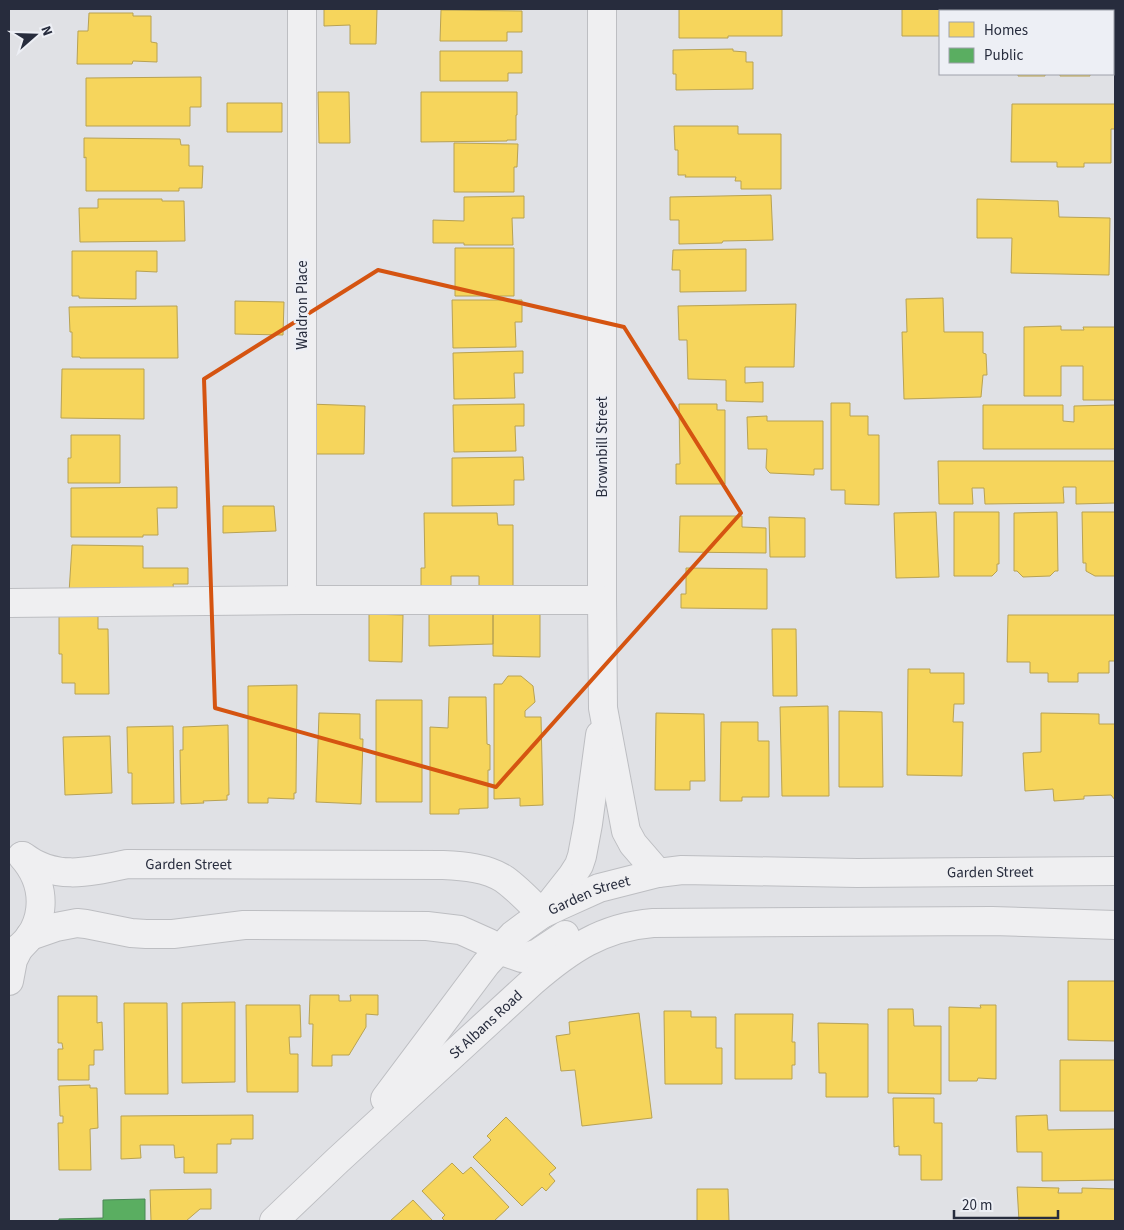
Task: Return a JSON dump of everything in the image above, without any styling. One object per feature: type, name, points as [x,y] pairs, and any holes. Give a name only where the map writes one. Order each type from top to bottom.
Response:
[{"type":"street","name":"Waldron Place","points":[[302,9],[302,600]]},
{"type":"street","name":"Brownbill Street","points":[[602,9],[603,708],[626,831],[633,844],[658,873]]},
{"type":"street","points":[[9,603],[302,600],[602,600]]},
{"type":"street","points":[[542,914],[572,876],[582,856],[603,708]]},
{"type":"street","points":[[9,981],[13,960],[19,946],[34,928],[41,910],[40,890],[34,872],[14,849]]},
{"type":"street","name":"Garden Street","points":[[14,849],[38,867],[64,872],[96,871],[127,864],[455,866],[488,871],[498,876],[512,886],[542,914],[599,888],[670,871],[856,873],[1115,871]]},
{"type":"street","name":"St Albans Road","points":[[338,1160],[486,964],[514,936],[542,914]]},
{"type":"street","points":[[19,946],[56,927],[77,923],[146,934],[173,934],[244,925],[427,926],[460,930],[499,950],[522,958],[538,953],[579,927],[592,921],[606,919],[653,923],[992,921],[1115,925]]},
{"type":"street","name":"St Albans Road","points":[[274,1221],[489,1020],[558,960],[583,944],[608,933],[630,926],[653,923]]},
{"type":"highlighted area","points":[[378,270],[624,327],[741,513],[496,787],[215,708],[204,379]]},
{"type":"building: Homes","points":[[324,9],[377,9],[376,44],[350,44],[350,25],[324,26]]},
{"type":"building: Homes","points":[[679,9],[782,9],[782,36],[679,38]]},
{"type":"building: Homes","points":[[902,9],[940,9],[939,36],[902,36]]},
{"type":"building: Homes","points":[[1010,9],[1098,9],[1098,10]]},
{"type":"building: Homes","points":[[441,10],[522,11],[522,32],[507,32],[507,41],[440,41]]},
{"type":"building: Homes","points":[[89,13],[133,13],[133,16],[151,16],[151,42],[157,43],[157,62],[133,61],[132,64],[77,64],[78,31],[88,31]]},
{"type":"building: Homes","points":[[733,49],[733,51],[746,52],[746,62],[753,62],[753,89],[676,90],[676,74],[673,74],[673,50]]},
{"type":"building: Homes","points":[[440,51],[522,51],[522,73],[508,73],[508,81],[440,81]]},
{"type":"building: Homes","points":[[1018,75],[1045,75],[1045,76]]},
{"type":"building: Homes","points":[[1060,75],[1090,75],[1090,76]]},
{"type":"building: Homes","points":[[201,77],[201,107],[190,107],[190,126],[86,126],[86,78]]},
{"type":"building: Homes","points":[[318,92],[349,92],[350,143],[319,143]]},
{"type":"building: Homes","points":[[421,92],[517,92],[516,140],[421,142]]},
{"type":"building: Homes","points":[[227,103],[282,103],[282,132],[227,132]]},
{"type":"building: Homes","points":[[1012,104],[1115,104],[1115,129],[1111,129],[1111,163],[1084,163],[1084,167],[1057,167],[1057,162],[1011,162]]},
{"type":"building: Homes","points":[[674,126],[738,126],[738,134],[781,134],[781,189],[741,189],[741,181],[735,181],[736,177],[685,177],[686,175],[678,175],[678,150],[675,150]]},
{"type":"building: Homes","points":[[84,138],[180,139],[181,145],[189,145],[189,166],[203,166],[202,188],[179,188],[179,191],[86,191]]},
{"type":"building: Homes","points":[[454,143],[518,144],[517,167],[514,167],[514,192],[454,192]]},
{"type":"building: Homes","points":[[771,195],[773,240],[679,244],[679,220],[670,220],[670,197]]},
{"type":"building: Homes","points":[[524,196],[524,218],[512,218],[513,245],[433,243],[433,220],[464,221],[464,197]]},
{"type":"building: Homes","points":[[98,199],[184,201],[185,241],[80,242],[79,208],[98,208]]},
{"type":"building: Homes","points":[[977,199],[1058,201],[1059,217],[1110,218],[1109,275],[1011,273],[1012,238],[977,238]]},
{"type":"building: Homes","points":[[455,248],[514,248],[514,296],[455,296]]},
{"type":"building: Homes","points":[[746,249],[746,291],[680,292],[680,270],[672,270],[673,250]]},
{"type":"building: Homes","points":[[72,251],[157,251],[157,272],[136,271],[136,299],[79,298],[79,296],[72,296]]},
{"type":"building: Homes","points":[[943,298],[944,332],[983,332],[983,353],[986,354],[987,375],[983,375],[981,397],[904,399],[902,332],[907,332],[906,299]]},
{"type":"building: Homes","points":[[452,300],[522,300],[522,322],[515,322],[516,347],[453,348]]},
{"type":"building: Homes","points":[[235,301],[284,302],[283,335],[235,334]]},
{"type":"building: Homes","points":[[796,304],[794,367],[745,367],[745,383],[763,382],[763,402],[726,401],[726,380],[688,379],[687,340],[679,340],[678,306]]},
{"type":"building: Homes","points":[[177,306],[178,358],[72,357],[69,307]]},
{"type":"building: Homes","points":[[1061,326],[1061,330],[1084,330],[1083,327],[1115,327],[1115,400],[1083,400],[1083,366],[1061,366],[1061,396],[1024,396],[1024,327]]},
{"type":"building: Homes","points":[[523,351],[523,373],[514,373],[515,398],[454,399],[453,353]]},
{"type":"building: Homes","points":[[62,369],[144,369],[144,419],[61,418]]},
{"type":"building: Homes","points":[[831,403],[850,403],[850,416],[868,416],[868,435],[879,435],[879,505],[845,504],[845,490],[831,490]]},
{"type":"building: Homes","points":[[309,404],[365,406],[364,454],[308,454]]},
{"type":"building: Homes","points":[[524,404],[524,426],[515,426],[516,451],[454,452],[453,405]]},
{"type":"building: Homes","points":[[679,404],[717,404],[717,410],[725,410],[725,484],[676,484],[676,464],[680,464]]},
{"type":"building: Homes","points":[[983,405],[1063,405],[1063,421],[1074,422],[1074,406],[1115,405],[1115,449],[983,449]]},
{"type":"building: Homes","points":[[767,416],[767,421],[823,421],[823,469],[814,469],[814,475],[770,473],[766,468],[767,449],[748,449],[747,417]]},
{"type":"building: Homes","points":[[71,435],[120,435],[120,483],[68,483],[68,458],[71,458]]},
{"type":"building: Homes","points":[[523,457],[524,480],[514,480],[514,505],[452,506],[452,458]]},
{"type":"building: Homes","points":[[938,461],[1115,461],[1115,503],[1076,504],[1076,487],[1063,487],[1064,503],[985,504],[984,488],[972,488],[973,504],[939,504]]},
{"type":"building: Homes","points":[[177,487],[177,508],[157,508],[158,535],[143,535],[143,537],[71,537],[71,488]]},
{"type":"building: Homes","points":[[223,506],[274,506],[276,531],[223,533]]},
{"type":"building: Homes","points":[[936,512],[939,577],[896,578],[894,513]]},
{"type":"building: Homes","points":[[954,512],[999,512],[999,564],[997,564],[997,571],[992,576],[954,576]]},
{"type":"building: Homes","points":[[1057,512],[1058,571],[1055,571],[1050,576],[1023,577],[1017,571],[1014,571],[1014,513]]},
{"type":"building: Homes","points":[[1082,512],[1115,512],[1115,576],[1095,576],[1086,571],[1086,563],[1083,563]]},
{"type":"building: Homes","points":[[424,513],[497,513],[498,525],[513,525],[513,592],[479,592],[479,576],[451,576],[451,592],[421,592],[421,568],[425,568]]},
{"type":"building: Homes","points":[[680,516],[742,516],[742,527],[766,528],[766,553],[679,552]]},
{"type":"building: Homes","points":[[769,517],[805,518],[805,557],[770,557]]},
{"type":"building: Homes","points":[[72,545],[143,546],[143,568],[188,568],[188,584],[173,584],[174,593],[69,593]]},
{"type":"building: Homes","points":[[686,568],[767,569],[767,609],[681,608],[681,594],[686,594]]},
{"type":"building: Homes","points":[[540,613],[540,657],[493,656],[493,614]]},
{"type":"building: Homes","points":[[369,614],[403,615],[402,662],[369,661]]},
{"type":"building: Homes","points":[[429,614],[493,614],[493,644],[429,646]]},
{"type":"building: Homes","points":[[1008,615],[1115,615],[1115,661],[1109,661],[1109,673],[1078,673],[1078,682],[1048,682],[1048,673],[1030,673],[1030,662],[1007,662]]},
{"type":"building: Homes","points":[[59,616],[98,616],[98,629],[108,629],[109,694],[75,694],[75,683],[62,683],[62,654],[59,654]]},
{"type":"building: Homes","points":[[772,629],[796,629],[797,696],[773,696]]},
{"type":"building: Homes","points":[[908,669],[930,669],[930,673],[964,673],[964,704],[954,704],[953,722],[963,722],[962,776],[907,775]]},
{"type":"building: Homes","points":[[508,676],[521,676],[533,686],[535,702],[525,711],[525,717],[541,717],[543,805],[520,806],[520,798],[494,799],[494,684],[502,684]]},
{"type":"building: Homes","points":[[297,685],[296,793],[294,793],[294,799],[268,798],[268,803],[248,803],[248,686]]},
{"type":"building: Homes","points":[[449,697],[486,697],[487,744],[490,745],[488,808],[459,809],[459,814],[430,814],[430,727],[448,728]]},
{"type":"building: Homes","points":[[376,700],[422,700],[422,802],[376,802]]},
{"type":"building: Homes","points":[[828,706],[829,796],[782,796],[780,707]]},
{"type":"building: Homes","points":[[839,711],[882,712],[883,787],[839,787]]},
{"type":"building: Homes","points":[[319,713],[360,714],[360,739],[363,739],[361,804],[316,802]]},
{"type":"building: Homes","points":[[656,713],[704,714],[705,781],[690,781],[690,790],[655,790]]},
{"type":"building: Homes","points":[[1041,713],[1099,714],[1099,724],[1115,724],[1115,800],[1111,795],[1084,796],[1084,799],[1054,801],[1053,789],[1025,791],[1023,753],[1041,752]]},
{"type":"building: Homes","points":[[721,722],[758,722],[758,741],[769,741],[769,797],[742,797],[742,801],[720,801]]},
{"type":"building: Homes","points":[[228,725],[229,795],[227,795],[227,800],[181,804],[180,750],[183,750],[183,727]]},
{"type":"building: Homes","points":[[173,726],[174,803],[132,804],[132,773],[128,773],[127,727]]},
{"type":"building: Homes","points":[[110,736],[112,793],[65,795],[63,737]]},
{"type":"building: Homes","points":[[1068,981],[1115,981],[1115,1041],[1068,1040]]},
{"type":"building: Homes","points":[[310,995],[339,995],[339,1001],[351,1001],[350,995],[378,995],[378,1015],[366,1014],[366,1027],[349,1055],[332,1055],[332,1066],[312,1066],[313,1024],[309,1024]]},
{"type":"building: Homes","points":[[58,996],[97,996],[97,1023],[102,1022],[103,1050],[94,1050],[94,1065],[89,1065],[89,1080],[58,1080],[58,1049],[63,1049],[62,1043],[58,1043]]},
{"type":"building: Homes","points":[[235,1002],[235,1082],[182,1083],[182,1003]]},
{"type":"building: Homes","points":[[124,1003],[167,1003],[168,1094],[125,1094]]},
{"type":"building: Homes","points":[[246,1005],[300,1005],[301,1037],[289,1037],[290,1054],[298,1054],[298,1092],[247,1092]]},
{"type":"building: Homes","points":[[980,1005],[996,1005],[996,1079],[978,1078],[977,1081],[949,1081],[949,1007],[981,1008]]},
{"type":"building: Homes","points":[[888,1009],[913,1009],[914,1026],[941,1026],[941,1094],[888,1093]]},
{"type":"building: Homes","points":[[664,1011],[691,1011],[691,1017],[716,1017],[716,1048],[722,1048],[722,1084],[665,1084]]},
{"type":"building: Homes","points":[[639,1013],[652,1118],[582,1126],[575,1070],[561,1071],[556,1036],[570,1034],[569,1022]]},
{"type":"building: Homes","points":[[735,1014],[793,1014],[792,1042],[795,1042],[795,1065],[792,1065],[792,1079],[735,1079]]},
{"type":"building: Homes","points":[[818,1023],[868,1024],[868,1097],[826,1097],[826,1073],[819,1073]]},
{"type":"building: Homes","points":[[1060,1060],[1115,1060],[1115,1111],[1060,1111]]},
{"type":"building: Homes","points":[[90,1085],[90,1088],[97,1088],[98,1128],[90,1129],[91,1170],[59,1170],[58,1123],[63,1123],[63,1116],[60,1116],[59,1086]]},
{"type":"building: Homes","points":[[893,1098],[934,1098],[934,1123],[942,1123],[942,1180],[921,1180],[921,1155],[899,1155],[899,1146],[894,1147]]},
{"type":"building: Homes","points":[[253,1115],[253,1139],[231,1139],[231,1144],[217,1144],[217,1173],[184,1173],[184,1157],[175,1158],[174,1145],[140,1145],[141,1158],[121,1159],[121,1116]]},
{"type":"building: Homes","points":[[1047,1115],[1048,1130],[1115,1129],[1115,1180],[1042,1181],[1042,1152],[1017,1152],[1016,1116]]},
{"type":"building: Homes","points":[[506,1117],[556,1168],[549,1174],[555,1181],[546,1191],[542,1187],[522,1206],[473,1157],[491,1140],[487,1136]]},
{"type":"building: Homes","points":[[452,1163],[463,1174],[471,1167],[509,1207],[494,1221],[445,1221],[442,1218],[445,1215],[422,1191]]},
{"type":"building: Homes","points":[[1017,1187],[1059,1188],[1058,1193],[1082,1193],[1082,1188],[1115,1189],[1115,1221],[1019,1221]]},
{"type":"building: Homes","points":[[211,1189],[211,1209],[200,1209],[186,1221],[151,1221],[150,1190]]},
{"type":"building: Homes","points":[[697,1189],[728,1189],[729,1221],[697,1221]]},
{"type":"building: Homes","points":[[413,1200],[433,1221],[390,1221]]},
{"type":"building: Public","points":[[145,1199],[145,1221],[59,1221],[59,1219],[103,1218],[103,1200]]}]
